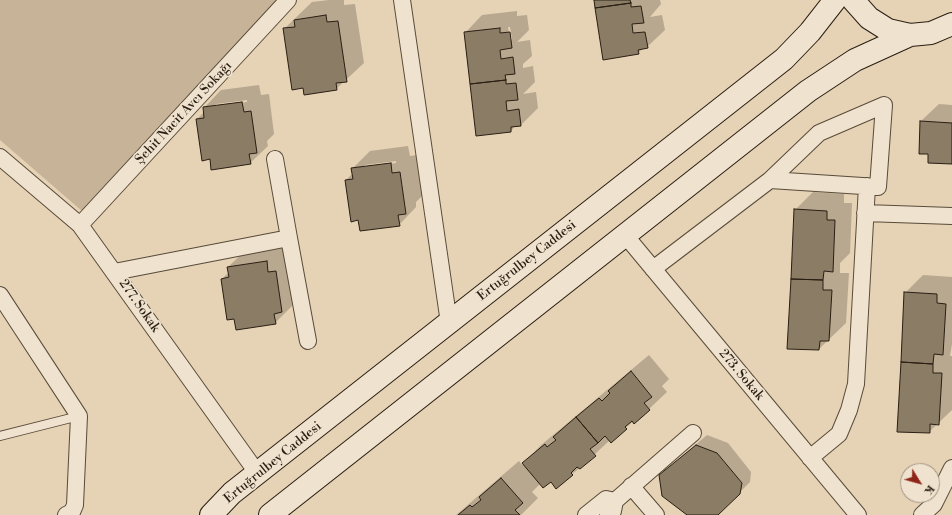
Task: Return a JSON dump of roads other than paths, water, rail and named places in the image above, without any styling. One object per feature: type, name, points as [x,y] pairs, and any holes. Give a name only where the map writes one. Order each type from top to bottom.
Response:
[{"type":"main road","name":"Ertuğrulbey Caddesi","points":[[211,515],[232,493],[784,59],[810,32],[835,0]]},
{"type":"main road","points":[[853,0],[869,18],[888,30],[920,34],[952,43]]},
{"type":"main road","points":[[270,515],[808,90],[855,60],[920,34],[952,24]]},
{"type":"street","name":"Şehit Nacit Avcı Sokağı","points":[[80,225],[288,0]]},
{"type":"street","points":[[402,0],[449,323]]},
{"type":"street","points":[[653,269],[770,180],[819,133],[884,105],[878,187],[770,180]]},
{"type":"street","name":"277. Sokak","points":[[0,157],[80,225],[258,474]]},
{"type":"street","points":[[275,159],[308,341]]},
{"type":"street","points":[[810,458],[839,434],[849,410],[856,384],[867,186]]},
{"type":"street","points":[[865,213],[952,216]]},
{"type":"street","name":"273. Sokak","points":[[624,235],[858,515]]},
{"type":"street","points":[[114,272],[289,238]]},
{"type":"street","points":[[0,295],[79,416],[75,505],[72,512],[66,515]]},
{"type":"street","points":[[586,515],[606,498],[611,508],[631,486],[692,433]]},
{"type":"street","points":[[922,515],[934,504],[952,468]]},
{"type":"street","points":[[631,486],[656,515]]},
{"type":"lane","points":[[0,436],[79,416]]}]
